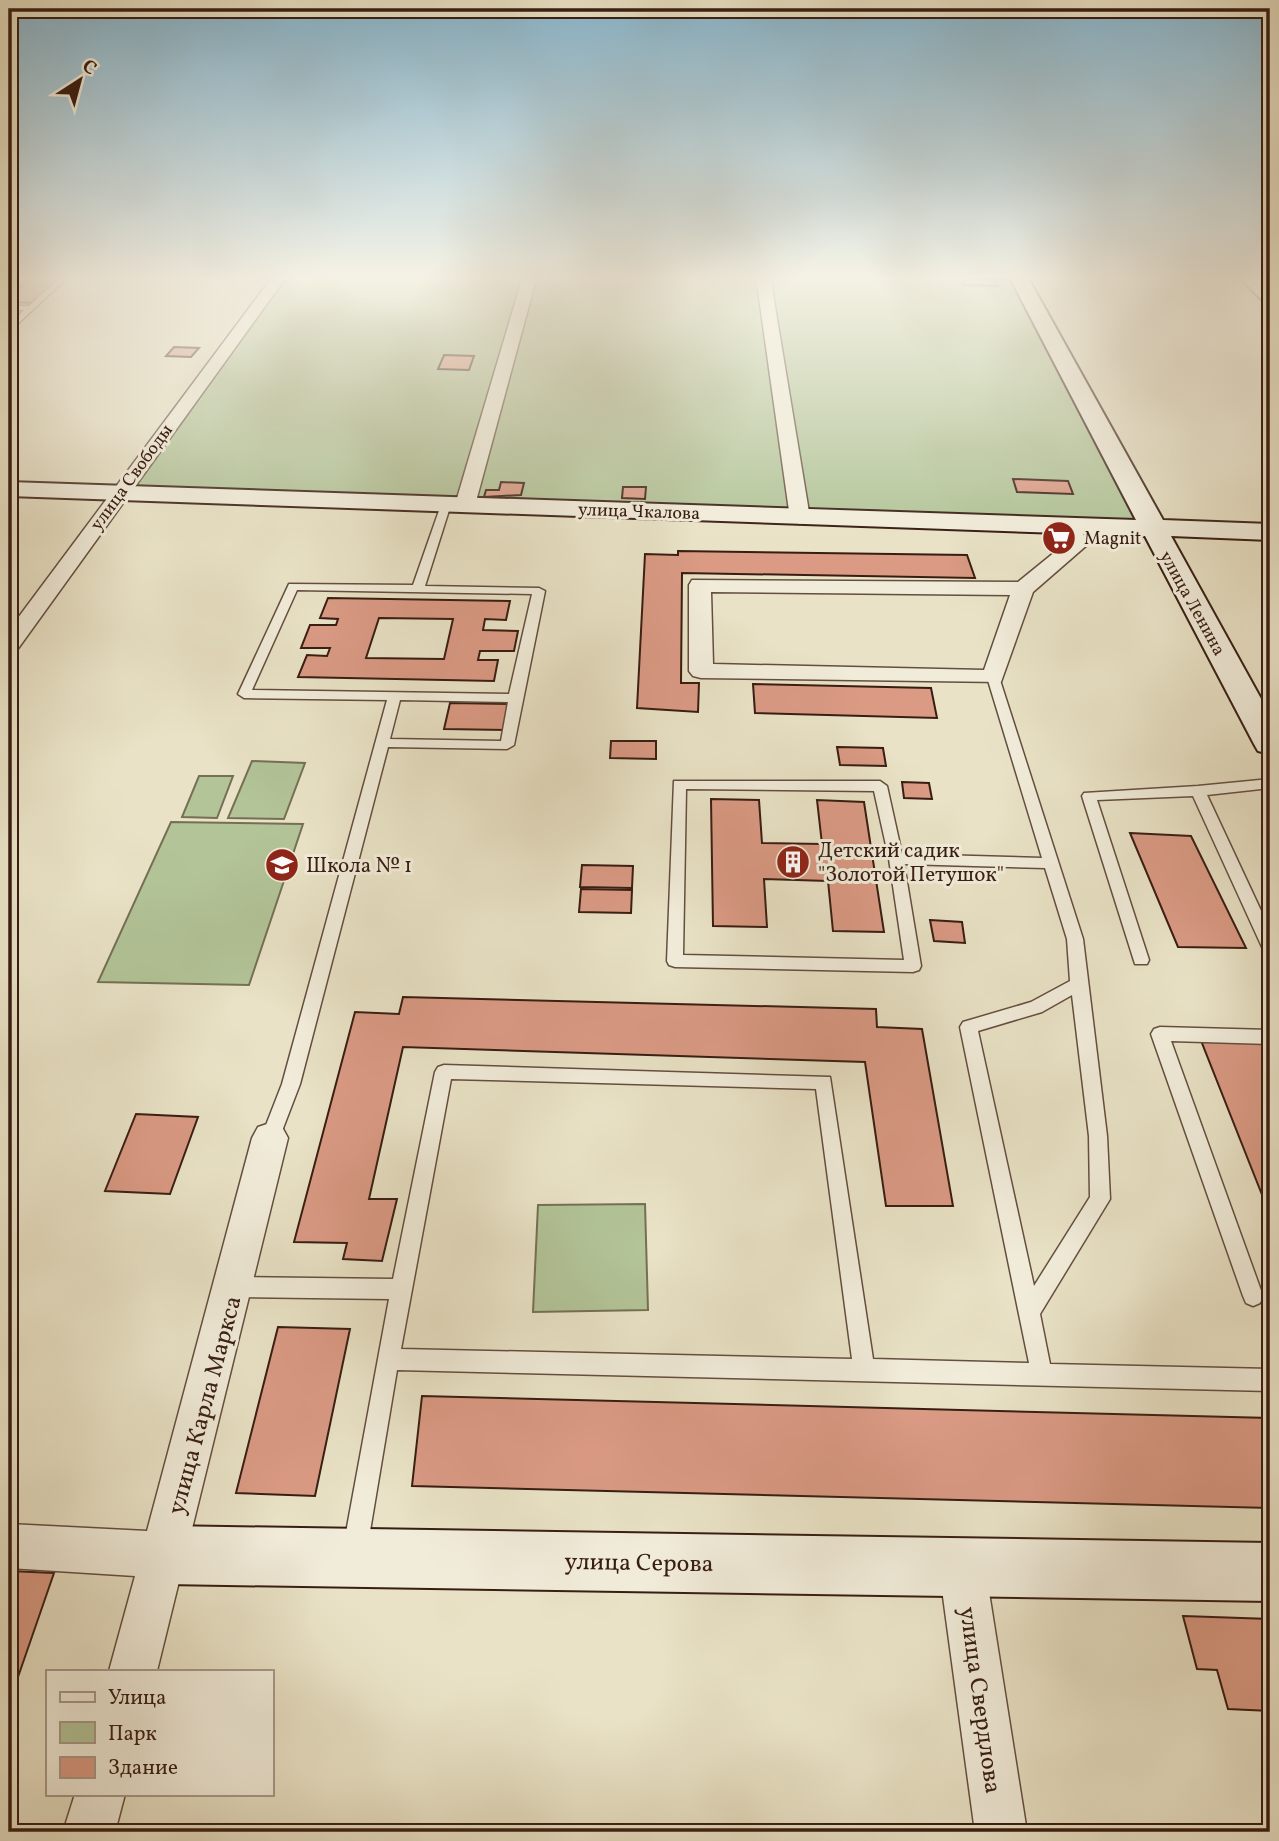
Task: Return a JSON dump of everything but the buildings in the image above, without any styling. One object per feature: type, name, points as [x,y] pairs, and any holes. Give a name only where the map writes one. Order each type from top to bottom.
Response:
[{"type":"street","name":"улица Свободы","points":[[9,645],[216,362]]},
{"type":"street","points":[[455,504],[502,362]]},
{"type":"street","points":[[776,362],[800,517]]},
{"type":"street","name":"улица Ленина","points":[[1064,362],[1270,744]]},
{"type":"street","name":"улица Чкалова","points":[[9,489],[1270,532]]},
{"type":"street","points":[[1023,589],[700,585],[701,671],[993,677],[1023,589],[1077,545],[1070,524]]},
{"type":"street","name":"улица Карла Маркса","points":[[133,1670],[234,1287],[270,1138]]},
{"type":"street","name":"улица Серова","points":[[9,1546],[165,1555],[1270,1572]]},
{"type":"street","name":"улица Свердлова","points":[[962,1567],[1001,1832]]},
{"type":"street","points":[[89,1832],[99,1796]]},
{"type":"lane","points":[[418,589],[455,504]]},
{"type":"lane","points":[[384,743],[507,745],[539,592],[293,586],[244,694],[515,698]]},
{"type":"lane","points":[[993,677],[1075,939],[1098,1136],[1100,1199],[1029,1312]]},
{"type":"lane","points":[[270,1138],[291,1084],[395,696]]},
{"type":"lane","points":[[1141,960],[1089,796],[1198,791],[1270,783]]},
{"type":"lane","points":[[679,784],[880,786],[896,859],[913,966],[675,961],[679,784]]},
{"type":"lane","points":[[1198,791],[1270,947]]},
{"type":"lane","points":[[896,859],[1051,863]]},
{"type":"lane","points":[[1042,1375],[970,1027],[1036,1007],[1079,984]]},
{"type":"lane","points":[[1253,1296],[1160,1034],[1270,1037]]},
{"type":"lane","points":[[354,1558],[401,1289],[444,1072],[824,1082],[864,1370]]},
{"type":"lane","points":[[234,1287],[401,1289]]},
{"type":"lane","points":[[389,1359],[1270,1380]]},
{"type":"green space","points":[[216,362],[1063,362],[1151,526],[119,493]]},
{"type":"green space","points":[[252,761],[305,763],[284,819],[228,818]]},
{"type":"green space","points":[[199,776],[233,776],[217,818],[182,817]]},
{"type":"green space","points":[[171,822],[303,824],[249,985],[98,982]]},
{"type":"green space","points":[[645,1204],[648,1310],[533,1312],[538,1205]]},
{"type":"place","name":"Magnit","points":[[1059,538]]},
{"type":"place","name":"Детский садик \"Золотой Петушок\"","points":[[793,862]]},
{"type":"place","name":"Школа № 1","points":[[282,865]]}]
